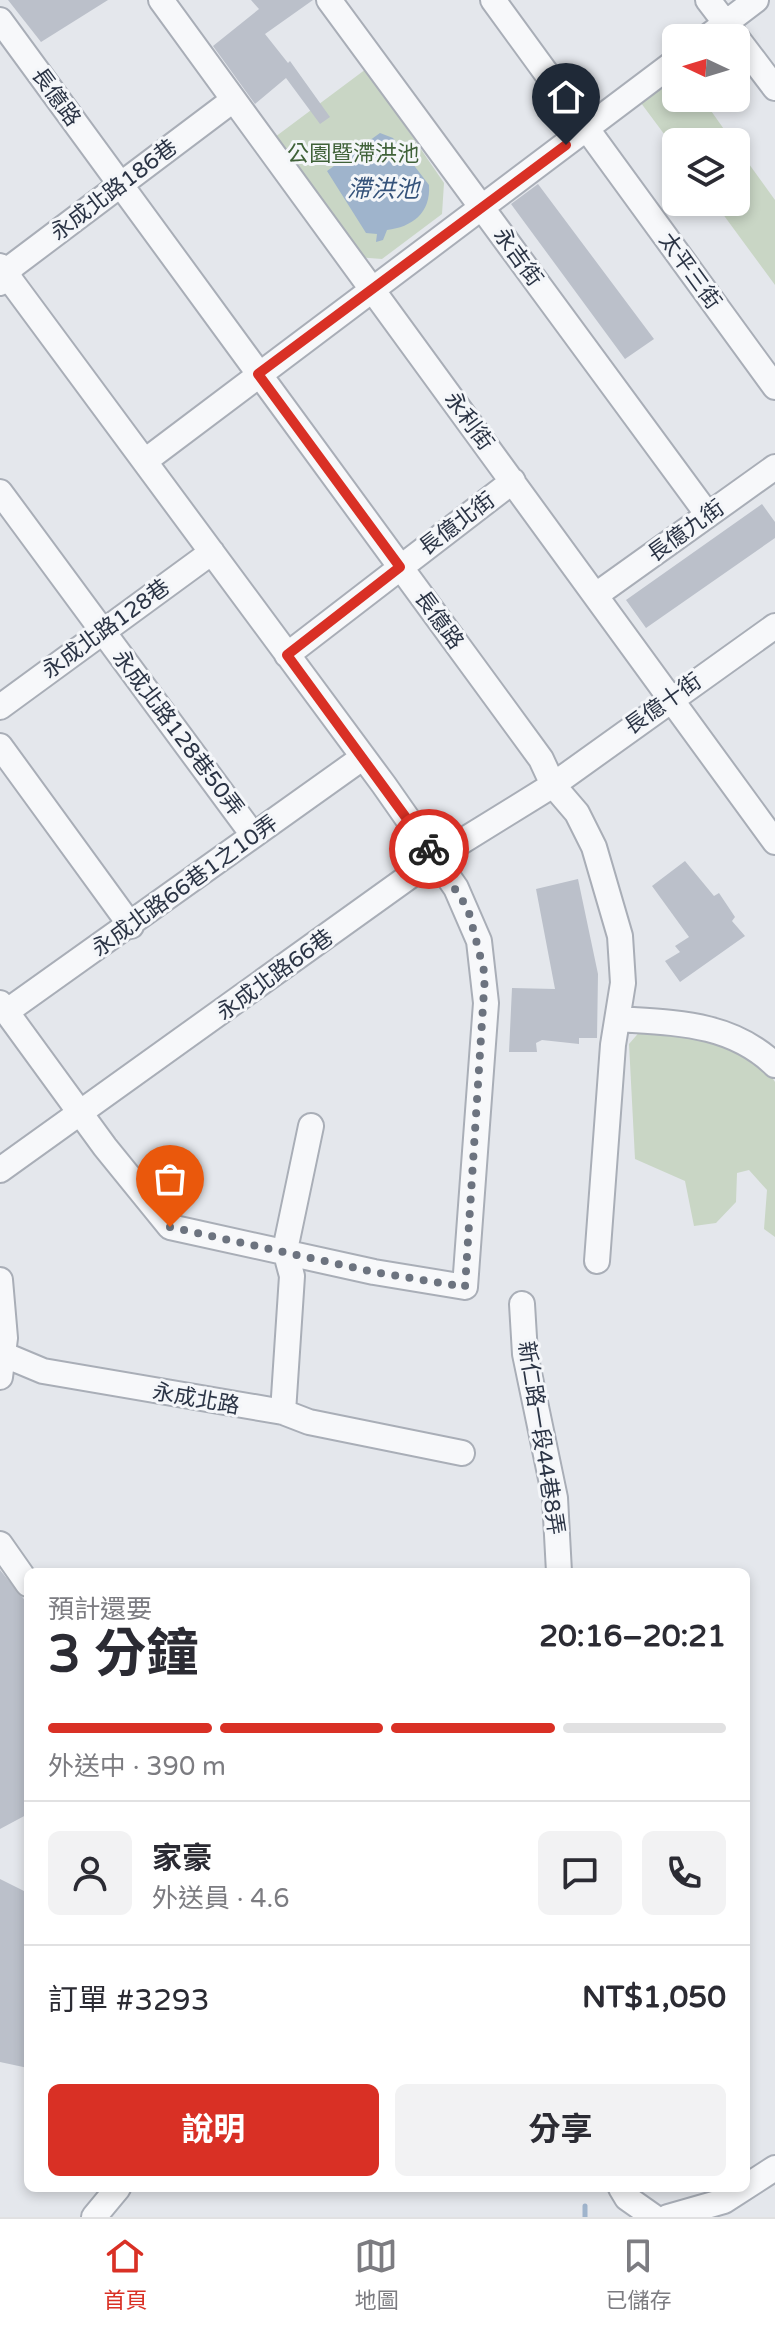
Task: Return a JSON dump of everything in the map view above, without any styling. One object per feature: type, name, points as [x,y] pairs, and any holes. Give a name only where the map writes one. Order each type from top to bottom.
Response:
[{"type":"street","name":"永利街","points":[[161,0],[775,842]]},
{"type":"street","name":"永吉街","points":[[329,0],[708,515]]},
{"type":"street","name":"太平三街","points":[[493,0],[775,387]]},
{"type":"street","points":[[708,0],[714,24]]},
{"type":"street","points":[[725,24],[756,0]]},
{"type":"street","name":"長億路","points":[[0,20],[541,759],[553,785],[577,813],[613,903],[623,983],[613,1045],[597,1261]]},
{"type":"street","points":[[750,64],[775,88]]},
{"type":"street","points":[[145,461],[662,72]]},
{"type":"street","name":"永成北路186巷","points":[[3,275],[233,100]]},
{"type":"street","points":[[3,275],[212,552],[435,858],[468,909],[485,975],[465,1287],[374,1272],[170,1227],[80,1113],[3,1007]]},
{"type":"street","name":"長億九街","points":[[596,595],[775,467]]},
{"type":"street","name":"長億北街","points":[[287,655],[513,481]]},
{"type":"street","name":"永成北路128巷50弄","points":[[0,492],[253,835]]},
{"type":"street","name":"永成北路128巷","points":[[0,707],[212,552]]},
{"type":"street","name":"長億十街","points":[[553,785],[670,698],[775,626]]},
{"type":"street","points":[[0,746],[131,926]]},
{"type":"street","name":"永成北路66巷1之10弄","points":[[3,1007],[131,926],[362,758]]},
{"type":"street","name":"永成北路66巷","points":[[0,1170],[435,858],[553,785]]},
{"type":"street","points":[[619,1019],[693,1024],[721,1031],[746,1042],[775,1065]]},
{"type":"street","points":[[283,1412],[292,1276],[285,1250],[311,1126]]},
{"type":"street","name":"永成北路","points":[[0,1280],[1,1361],[283,1412],[309,1422],[462,1453]]},
{"type":"street","name":"新仁路一段44巷8弄","points":[[522,1304],[525,1354],[555,1498],[559,1568]]},
{"type":"street","points":[[0,1544],[24,1578]]},
{"type":"street","points":[[750,2184],[775,2168]]},
{"type":"street","points":[[94,2217],[115,2192]]},
{"type":"street","points":[[623,2192],[654,2217]]},
{"type":"street","points":[[668,2217],[724,2201],[738,2192]]},
{"type":"green space","name":"公園暨滯洪池","points":[[366,69],[444,183],[442,214],[382,259],[356,257],[271,140]]},
{"type":"green space","points":[[662,83],[662,112],[712,112],[723,128],[662,128],[662,131],[638,99]]},
{"type":"green space","points":[[750,165],[775,200],[775,285],[724,216],[750,216]]},
{"type":"green space","points":[[642,1029],[686,1031],[761,1060],[775,1082],[775,1237],[764,1229],[767,1190],[749,1170],[737,1173],[736,1202],[716,1223],[694,1226],[685,1181],[635,1159],[629,1044]]},
{"type":"water","name":"滯洪池","points":[[380,133],[393,138],[429,185],[429,195],[418,217],[404,226],[387,230],[383,240],[376,242],[377,234],[366,233],[327,171]]},
{"type":"building","points":[[8,0],[108,0],[41,42]]},
{"type":"building","points":[[251,0],[313,0],[265,34],[288,63],[290,61],[330,117],[320,124],[286,78],[255,104],[213,46],[259,9]]},
{"type":"building","points":[[538,184],[654,339],[625,359],[511,204]]},
{"type":"building","points":[[762,504],[775,522],[775,538],[646,628],[626,600]]},
{"type":"building","points":[[685,861],[714,896],[719,893],[735,917],[732,921],[745,936],[680,982],[665,961],[680,952],[675,946],[689,937],[652,886]]},
{"type":"building","points":[[578,879],[598,974],[597,1038],[579,1038],[579,1044],[542,1040],[536,1043],[537,1052],[509,1052],[512,988],[555,989],[536,889]]},
{"type":"building","points":[[0,1570],[24,1599],[24,1816],[0,1829]]},
{"type":"building","points":[[0,1879],[24,1891],[24,2067],[0,2062]]},
{"type":"waterway","points":[[585,2206],[585,2217]]},
{"type":"way so far","points":[[170,1227],[369,1268],[374,1272],[465,1287],[486,1003],[485,975],[479,941],[468,909],[429,849]]},
{"type":"route","points":[[429,849],[287,655],[400,567],[258,374],[566,145]]}]
